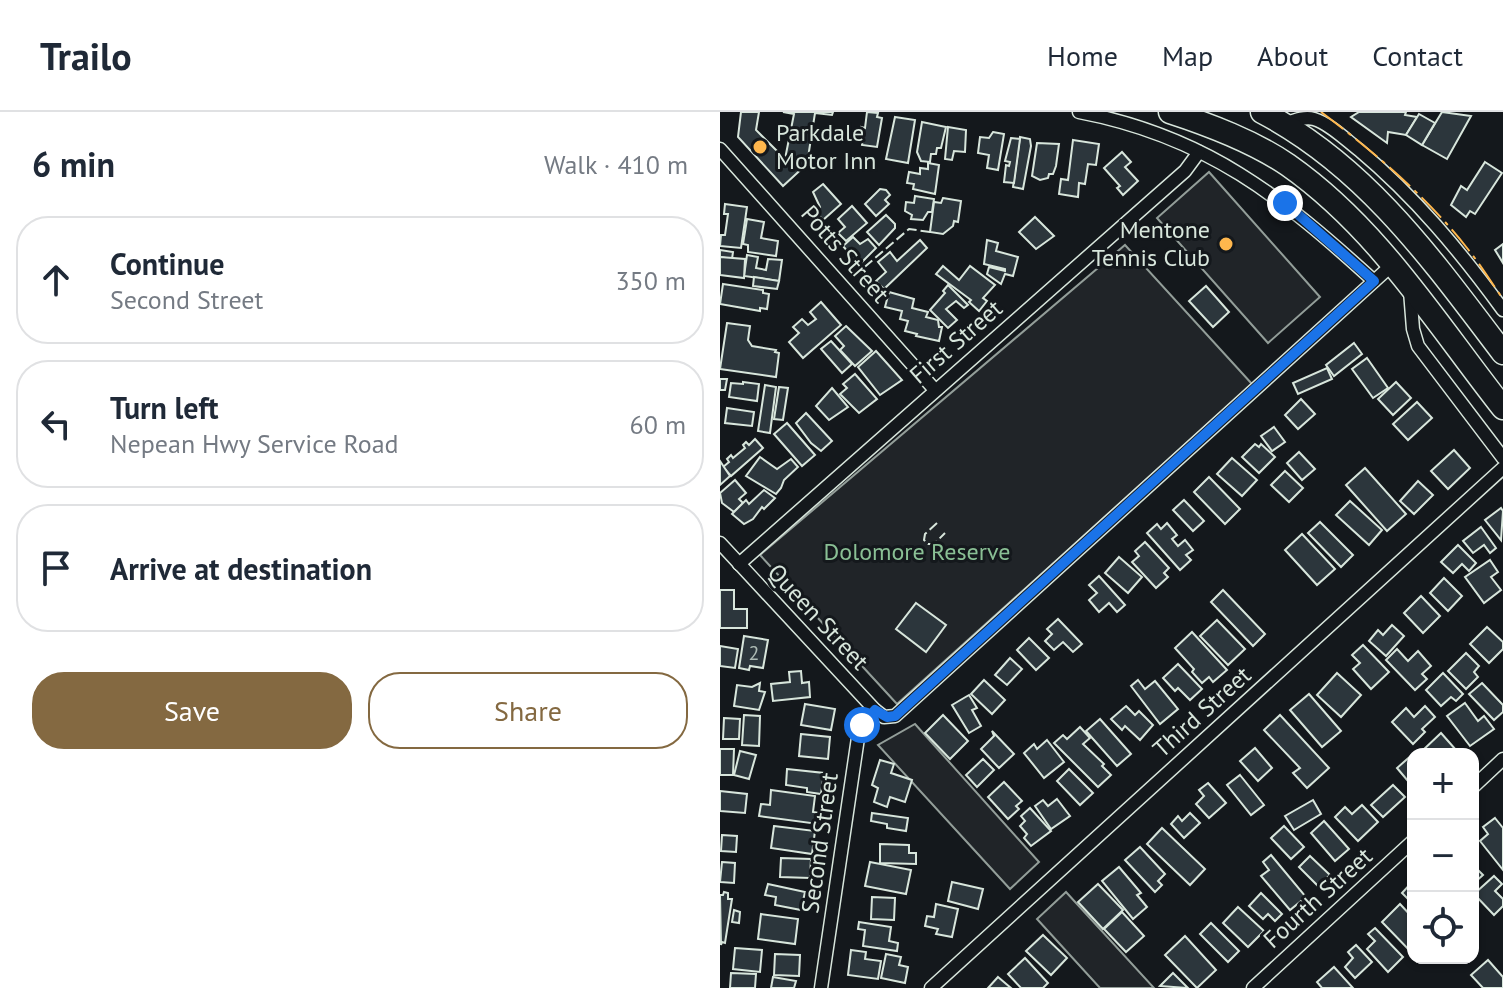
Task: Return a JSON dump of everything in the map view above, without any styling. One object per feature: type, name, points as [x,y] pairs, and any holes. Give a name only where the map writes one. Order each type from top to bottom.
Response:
[{"type":"highway","points":[[1262,112],[1285,118],[1380,200],[1431,258],[1503,353]]},
{"type":"highway","points":[[1190,115],[1285,163],[1353,219],[1410,285],[1503,408]]},
{"type":"street","points":[[1079,112],[1138,128],[1199,152],[1249,178],[1285,203],[1374,281],[1393,264]]},
{"type":"street","points":[[1285,118],[1316,120],[1376,164],[1430,217],[1503,310]]},
{"type":"street","name":"Potts Street","points":[[720,149],[935,390]]},
{"type":"street","name":"First Street","points":[[739,564],[1185,171],[1199,152]]},
{"type":"street","points":[[1376,164],[1380,200]]},
{"type":"street","name":"Queen Street","points":[[720,543],[875,710],[887,717],[895,716],[1374,281]]},
{"type":"street","points":[[1410,285],[1417,343],[1503,458]]},
{"type":"street","name":"Third Street","points":[[931,988],[1503,468]]},
{"type":"street","name":"Second Street","points":[[821,988],[859,731],[875,710]]},
{"type":"street","points":[[1479,781],[1503,759]]},
{"type":"street","name":"Fourth Street","points":[[1253,988],[1407,847]]},
{"type":"green space","name":"Mentone Tennis Club","points":[[1209,172],[1320,297],[1268,343],[1157,218]]},
{"type":"green space","name":"Dolomore Reserve","points":[[1125,245],[1252,384],[897,704],[760,555]]},
{"type":"green space","points":[[915,724],[1039,862],[1010,889],[878,745]]},
{"type":"green space","points":[[1066,892],[1154,988],[1100,988],[1037,919]]},
{"type":"building","name":"Parkdale Motor Inn","points":[[741,112],[759,112],[756,130],[785,159],[794,114],[783,112],[833,112],[832,115],[815,113],[807,164],[783,186],[738,137]]},
{"type":"building","points":[[867,112],[878,113],[877,117],[882,118],[877,147],[862,145],[863,138],[859,137],[861,127],[865,128]]},
{"type":"building","points":[[1359,112],[1406,112],[1405,115],[1417,117],[1406,135],[1388,132],[1387,143],[1351,117]]},
{"type":"building","points":[[1442,112],[1471,116],[1447,159],[1422,145]]},
{"type":"building","points":[[1419,114],[1435,123],[1422,145],[1406,135]]},
{"type":"building","points":[[895,117],[915,120],[908,163],[886,159]]},
{"type":"building","points":[[922,122],[946,127],[941,148],[937,148],[936,154],[931,154],[930,162],[921,161],[917,152]]},
{"type":"building","points":[[948,127],[966,130],[965,152],[954,151],[952,160],[945,159]]},
{"type":"building","points":[[993,132],[1004,134],[998,170],[987,168],[989,155],[978,153],[980,137],[989,138]]},
{"type":"building","points":[[1020,137],[1030,139],[1031,146],[1023,189],[1013,187]]},
{"type":"building","points":[[1011,138],[1020,139],[1014,183],[1004,182],[1006,165],[1009,166],[1010,162],[1005,161]]},
{"type":"building","points":[[1073,140],[1099,144],[1096,165],[1088,164],[1085,184],[1079,183],[1078,197],[1059,194],[1061,179],[1068,180]]},
{"type":"building","points":[[1037,143],[1059,144],[1053,174],[1040,180],[1032,176]]},
{"type":"building","points":[[1122,152],[1131,162],[1125,167],[1138,181],[1123,195],[1117,188],[1120,186],[1104,168]]},
{"type":"building","points":[[1485,162],[1502,173],[1475,214],[1470,211],[1466,217],[1451,205],[1461,186],[1467,190]]},
{"type":"building","points":[[928,163],[939,165],[935,194],[913,189],[914,184],[907,183],[909,172],[920,174],[920,168],[928,169]]},
{"type":"building","points":[[823,184],[841,204],[823,220],[815,211],[820,207],[813,192]]},
{"type":"building","points":[[880,189],[890,195],[885,200],[889,204],[876,216],[865,204]]},
{"type":"building","points":[[915,196],[934,199],[932,212],[928,212],[923,220],[911,219],[912,215],[905,211],[906,202],[914,203]]},
{"type":"building","points":[[943,198],[961,201],[958,222],[954,221],[953,226],[943,234],[930,232],[934,202],[941,203]]},
{"type":"building","points":[[725,204],[747,207],[741,248],[720,246],[728,214],[724,214]]},
{"type":"building","points":[[852,206],[867,223],[846,241],[838,233],[845,227],[838,219]]},
{"type":"building","points":[[886,215],[895,228],[879,245],[867,232]]},
{"type":"building","points":[[1035,217],[1054,236],[1036,249],[1019,232]]},
{"type":"building","points":[[747,219],[764,222],[761,238],[778,241],[776,256],[748,252],[748,245],[743,244]]},
{"type":"building","points":[[853,237],[860,244],[868,239],[876,248],[859,265],[843,246]]},
{"type":"building","points":[[920,240],[927,248],[884,289],[876,281],[886,272],[878,262],[890,252],[897,261]]},
{"type":"building","points":[[987,240],[998,243],[996,251],[1018,257],[1013,276],[1005,274],[1001,284],[987,274],[989,267],[1005,269],[984,264]]},
{"type":"building","points":[[1503,244],[1503,263],[1495,250]]},
{"type":"building","points":[[720,250],[733,252],[732,259],[720,257]]},
{"type":"building","points":[[747,255],[758,257],[756,268],[766,270],[768,259],[782,260],[779,281],[744,276]]},
{"type":"building","points":[[720,257],[745,259],[744,278],[720,275]]},
{"type":"building","points":[[943,266],[959,280],[970,266],[995,285],[983,298],[987,301],[979,311],[969,302],[971,300],[936,274]]},
{"type":"building","points":[[754,277],[779,281],[777,289],[753,286]]},
{"type":"building","points":[[723,284],[763,290],[763,293],[769,294],[767,309],[760,308],[760,311],[720,304]]},
{"type":"building","points":[[948,285],[968,305],[964,308],[956,301],[946,309],[957,320],[948,328],[930,310]]},
{"type":"building","points":[[1206,286],[1229,312],[1213,327],[1189,301]]},
{"type":"building","points":[[889,292],[914,299],[912,308],[928,312],[926,317],[938,320],[939,327],[942,327],[939,341],[905,331],[908,321],[900,319],[902,311],[885,307]]},
{"type":"building","points":[[821,302],[841,325],[803,358],[789,342],[799,333],[793,327],[802,319],[808,325],[816,319],[810,312]]},
{"type":"building","points":[[727,323],[750,326],[748,340],[752,346],[779,353],[776,377],[720,369]]},
{"type":"building","points":[[846,326],[872,351],[855,366],[840,350],[844,346],[835,336]]},
{"type":"building","points":[[831,341],[852,364],[842,373],[821,349]]},
{"type":"building","points":[[1354,343],[1362,354],[1334,376],[1326,365]]},
{"type":"building","points":[[876,351],[902,380],[880,395],[858,367]]},
{"type":"building","points":[[1367,358],[1388,388],[1373,398],[1352,369]]},
{"type":"building","points":[[1327,368],[1332,379],[1298,394],[1293,383]]},
{"type":"building","points":[[855,374],[877,399],[859,413],[840,394],[847,388],[843,384]]},
{"type":"building","points":[[720,379],[727,379],[725,390],[720,390]]},
{"type":"building","points":[[1396,382],[1411,398],[1393,415],[1378,399]]},
{"type":"building","points":[[731,383],[759,384],[757,401],[729,397]]},
{"type":"building","points":[[765,385],[776,387],[770,433],[758,431]]},
{"type":"building","points":[[779,387],[788,388],[783,420],[774,419]]},
{"type":"building","points":[[832,388],[848,407],[829,420],[816,406]]},
{"type":"building","points":[[1301,399],[1315,414],[1298,429],[1285,415]]},
{"type":"building","points":[[1417,402],[1432,418],[1408,440],[1393,424]]},
{"type":"building","points":[[727,408],[754,412],[752,426],[725,423]]},
{"type":"building","points":[[806,413],[832,441],[821,451],[796,423]]},
{"type":"building","points":[[787,423],[815,455],[802,466],[774,434]]},
{"type":"building","points":[[1274,427],[1285,442],[1272,451],[1261,436]]},
{"type":"building","points":[[755,439],[763,448],[731,476],[723,467],[729,462],[727,459],[745,448],[743,445],[746,442],[749,445]]},
{"type":"building","points":[[1255,444],[1259,447],[1261,444],[1275,457],[1259,473],[1242,457]]},
{"type":"building","points":[[1454,450],[1470,468],[1448,489],[1431,471]]},
{"type":"building","points":[[1299,452],[1315,469],[1302,480],[1287,463]]},
{"type":"building","points":[[760,457],[777,469],[791,459],[798,467],[784,480],[776,494],[746,476]]},
{"type":"building","points":[[1232,458],[1257,480],[1242,496],[1217,474]]},
{"type":"building","points":[[720,461],[730,476],[720,485]]},
{"type":"building","points":[[1365,468],[1406,514],[1387,531],[1346,485]]},
{"type":"building","points":[[1285,471],[1303,488],[1289,502],[1271,485]]},
{"type":"building","points":[[1209,477],[1240,509],[1225,524],[1194,492]]},
{"type":"building","points":[[735,480],[746,493],[739,499],[743,503],[734,512],[722,503],[720,493]]},
{"type":"building","points":[[1418,481],[1433,495],[1414,514],[1400,501]]},
{"type":"building","points":[[764,490],[775,498],[764,509],[762,507],[753,519],[744,524],[732,514],[746,500],[749,504]]},
{"type":"building","points":[[1184,500],[1204,521],[1193,531],[1173,510]]},
{"type":"building","points":[[1350,501],[1382,530],[1369,545],[1336,515]]},
{"type":"building","points":[[1501,508],[1503,511],[1501,540],[1485,520]]},
{"type":"building","points":[[1320,522],[1353,555],[1341,567],[1308,533]]},
{"type":"building","points":[[1167,523],[1177,535],[1172,539],[1178,546],[1185,540],[1193,550],[1186,555],[1191,560],[1180,570],[1147,533],[1157,524],[1161,529]]},
{"type":"building","points":[[1481,527],[1496,548],[1490,553],[1484,545],[1473,553],[1463,541]]},
{"type":"building","points":[[1302,534],[1335,569],[1317,585],[1285,550]]},
{"type":"building","points":[[1145,542],[1169,568],[1164,573],[1168,577],[1156,588],[1132,562],[1139,556],[1135,551]]},
{"type":"building","points":[[1458,545],[1476,563],[1469,571],[1462,564],[1453,573],[1441,562]]},
{"type":"building","points":[[1119,557],[1142,577],[1128,593],[1105,573]]},
{"type":"building","points":[[1490,560],[1498,572],[1491,577],[1501,590],[1484,603],[1465,577]]},
{"type":"building","points":[[1099,576],[1125,605],[1117,612],[1109,603],[1099,612],[1089,600],[1097,593],[1089,585]]},
{"type":"building","points":[[1444,578],[1462,596],[1448,611],[1430,593]]},
{"type":"building","points":[[720,590],[734,590],[734,609],[747,609],[747,628],[720,628]]},
{"type":"building","points":[[1223,590],[1265,634],[1253,646],[1211,602]]},
{"type":"building","points":[[1421,596],[1440,616],[1423,633],[1404,613]]},
{"type":"building","points":[[916,603],[946,625],[926,652],[896,629]]},
{"type":"building","points":[[1058,619],[1082,644],[1073,652],[1063,642],[1054,650],[1045,641],[1052,634],[1047,629]]},
{"type":"building","points":[[1217,620],[1245,649],[1228,665],[1200,636]]},
{"type":"building","points":[[1392,625],[1404,636],[1386,656],[1369,641],[1378,630],[1383,635]]},
{"type":"building","points":[[1487,627],[1503,642],[1503,649],[1489,663],[1470,644]]},
{"type":"building","points":[[1192,632],[1227,670],[1213,682],[1209,677],[1202,683],[1175,648]]},
{"type":"building","points":[[744,636],[768,640],[763,668],[739,668]]},
{"type":"building","points":[[1029,638],[1049,658],[1036,670],[1017,650]]},
{"type":"building","points":[[1363,645],[1389,672],[1371,689],[1353,669],[1360,663],[1352,655]]},
{"type":"building","points":[[720,646],[738,649],[735,668],[720,666]]},
{"type":"building","points":[[1397,649],[1408,661],[1418,651],[1431,666],[1422,674],[1427,679],[1415,690],[1386,660]]},
{"type":"building","points":[[1466,653],[1479,666],[1474,672],[1478,677],[1466,689],[1448,671]]},
{"type":"building","points":[[1010,658],[1022,669],[1007,685],[995,675]]},
{"type":"building","points":[[1178,664],[1202,689],[1190,700],[1178,688],[1175,691],[1163,678]]},
{"type":"building","points":[[801,671],[802,683],[809,682],[810,697],[773,701],[771,684],[790,682],[789,672]]},
{"type":"building","points":[[1337,673],[1361,695],[1341,717],[1317,695]]},
{"type":"building","points":[[1443,673],[1463,694],[1456,701],[1451,697],[1441,706],[1426,690]]},
{"type":"building","points":[[984,680],[1005,700],[992,714],[971,694]]},
{"type":"building","points":[[1138,680],[1145,689],[1155,681],[1178,709],[1160,724],[1131,686]]},
{"type":"building","points":[[760,683],[759,691],[765,692],[759,710],[734,706],[737,685],[752,687]]},
{"type":"building","points":[[1482,683],[1503,705],[1503,712],[1494,720],[1469,694]]},
{"type":"building","points":[[1309,694],[1341,731],[1322,747],[1290,710]]},
{"type":"building","points":[[969,695],[977,708],[972,710],[981,726],[969,733],[952,705]]},
{"type":"building","points":[[1465,703],[1478,721],[1484,716],[1494,729],[1470,746],[1447,716]]},
{"type":"building","points":[[805,704],[835,709],[831,730],[801,725]]},
{"type":"building","points":[[1126,706],[1135,715],[1139,711],[1153,725],[1140,740],[1125,726],[1122,730],[1111,719]]},
{"type":"building","points":[[1425,706],[1435,717],[1422,729],[1425,732],[1413,744],[1392,722],[1406,708],[1414,717]]},
{"type":"building","points":[[744,715],[760,716],[759,746],[742,745]]},
{"type":"building","points":[[943,715],[968,741],[950,759],[925,733]]},
{"type":"building","points":[[1280,715],[1329,768],[1307,788],[1293,773],[1300,768],[1264,730]]},
{"type":"building","points":[[724,718],[740,719],[739,739],[723,739]]},
{"type":"building","points":[[1100,719],[1131,754],[1117,766],[1086,731]]},
{"type":"building","points":[[1080,727],[1090,738],[1083,744],[1111,775],[1098,787],[1054,743],[1063,735],[1067,739]]},
{"type":"building","points":[[992,731],[1014,754],[999,768],[981,749],[994,736]]},
{"type":"building","points":[[1441,733],[1454,748],[1425,748]]},
{"type":"building","points":[[801,734],[830,737],[828,759],[799,756]]},
{"type":"building","points":[[1047,740],[1064,762],[1044,778],[1024,753],[1034,744],[1037,749]]},
{"type":"building","points":[[1255,748],[1272,768],[1258,781],[1240,761]]},
{"type":"building","points":[[720,749],[734,749],[733,775],[720,775]]},
{"type":"building","points":[[740,751],[756,755],[749,779],[734,775]]},
{"type":"building","points":[[983,759],[994,770],[977,787],[966,775]]},
{"type":"building","points":[[1407,759],[1407,780],[1397,768]]},
{"type":"building","points":[[880,760],[894,764],[891,773],[912,780],[905,802],[890,797],[887,807],[874,802],[878,788],[872,785]]},
{"type":"building","points":[[787,769],[824,773],[821,794],[786,785]]},
{"type":"building","points":[[1069,769],[1093,793],[1080,805],[1057,781]]},
{"type":"building","points":[[1240,775],[1264,805],[1251,815],[1227,785]]},
{"type":"building","points":[[1004,782],[1022,801],[1016,806],[1019,809],[1008,819],[988,797]]},
{"type":"building","points":[[1208,783],[1226,803],[1209,818],[1196,804],[1204,796],[1199,790]]},
{"type":"building","points":[[1393,785],[1405,797],[1383,817],[1371,805]]},
{"type":"building","points":[[771,790],[815,796],[813,812],[820,813],[818,824],[759,816],[761,804],[770,805]]},
{"type":"building","points":[[720,791],[747,794],[745,813],[720,811]]},
{"type":"building","points":[[1057,799],[1070,816],[1051,829],[1035,806],[1043,800],[1048,806]]},
{"type":"building","points":[[1313,800],[1321,814],[1294,830],[1285,816]]},
{"type":"building","points":[[1362,805],[1378,822],[1358,841],[1335,817],[1345,807],[1352,814]]},
{"type":"building","points":[[1030,808],[1051,831],[1031,846],[1020,826],[1025,821],[1021,816]]},
{"type":"building","points":[[872,813],[908,818],[906,831],[871,821]]},
{"type":"building","points":[[1190,813],[1200,823],[1184,838],[1171,824],[1178,816],[1182,821]]},
{"type":"building","points":[[1495,818],[1503,828],[1503,870],[1480,841],[1488,834],[1483,827]]},
{"type":"building","points":[[1324,821],[1349,849],[1335,861],[1311,833]]},
{"type":"building","points":[[774,826],[815,831],[812,854],[771,848]]},
{"type":"building","points":[[1284,826],[1304,847],[1291,859],[1271,838]]},
{"type":"building","points":[[1162,828],[1205,869],[1190,885],[1147,844]]},
{"type":"building","points":[[722,835],[737,836],[736,852],[721,851]]},
{"type":"building","points":[[880,844],[909,845],[909,853],[916,853],[916,864],[880,863]]},
{"type":"building","points":[[1140,847],[1165,874],[1158,881],[1162,885],[1155,892],[1125,860]]},
{"type":"building","points":[[1271,855],[1306,897],[1290,910],[1261,876],[1269,870],[1263,862]]},
{"type":"building","points":[[1310,856],[1330,875],[1318,886],[1299,867]]},
{"type":"building","points":[[781,858],[811,859],[810,878],[780,877]]},
{"type":"building","points":[[722,862],[735,863],[734,883],[720,882]]},
{"type":"building","points":[[870,862],[911,870],[906,894],[865,886]]},
{"type":"building","points":[[1119,867],[1141,893],[1137,895],[1147,907],[1133,919],[1102,881]]},
{"type":"building","points":[[1494,876],[1502,884],[1495,891],[1503,899],[1503,906],[1494,915],[1479,899],[1479,890]]},
{"type":"building","points":[[952,882],[983,889],[978,909],[948,901]]},
{"type":"building","points":[[768,884],[805,892],[801,910],[775,905],[776,897],[765,895]]},
{"type":"building","points":[[1098,884],[1123,910],[1103,929],[1078,902]]},
{"type":"building","points":[[728,893],[728,899],[732,899],[725,943],[721,945],[720,895]]},
{"type":"building","points":[[1261,893],[1282,914],[1275,921],[1268,914],[1263,919],[1249,906]]},
{"type":"building","points":[[872,897],[895,898],[894,920],[871,919]]},
{"type":"building","points":[[936,904],[958,909],[952,937],[936,934],[938,929],[925,926],[927,916],[934,917]]},
{"type":"building","points":[[1400,904],[1407,912],[1407,948],[1382,922]]},
{"type":"building","points":[[1238,907],[1264,931],[1248,947],[1223,923]]},
{"type":"building","points":[[734,910],[740,912],[739,923],[732,922]]},
{"type":"building","points":[[1122,912],[1144,936],[1126,952],[1104,929]]},
{"type":"building","points":[[761,914],[798,919],[795,944],[758,939]]},
{"type":"building","points":[[859,922],[891,927],[889,941],[898,943],[897,951],[863,946],[865,930],[858,929]]},
{"type":"building","points":[[1211,923],[1239,951],[1228,962],[1200,934]]},
{"type":"building","points":[[1375,928],[1403,957],[1388,972],[1367,949],[1375,941],[1368,934]]},
{"type":"building","points":[[1043,935],[1067,958],[1051,975],[1026,951]]},
{"type":"building","points":[[1185,936],[1216,970],[1197,988],[1165,955]]},
{"type":"building","points":[[1356,945],[1372,962],[1355,978],[1345,967],[1353,958],[1348,952]]},
{"type":"building","points":[[735,948],[762,950],[760,972],[733,969]]},
{"type":"building","points":[[851,950],[866,952],[865,959],[881,961],[878,979],[848,975]]},
{"type":"building","points":[[775,954],[800,955],[799,976],[774,975]]},
{"type":"building","points":[[886,954],[901,957],[899,965],[908,967],[905,983],[881,978]]},
{"type":"building","points":[[1025,958],[1048,983],[1043,988],[1021,988],[1008,974]]},
{"type":"building","points":[[1488,960],[1503,977],[1503,988],[1483,988],[1471,975]]},
{"type":"building","points":[[1334,967],[1353,988],[1322,988],[1317,982]]},
{"type":"building","points":[[731,973],[756,974],[755,988],[730,988]]},
{"type":"building","points":[[1173,973],[1188,988],[1160,986]]},
{"type":"building","points":[[773,977],[796,981],[794,988],[771,988]]},
{"type":"building","points":[[998,977],[1011,988],[988,988]]},
{"type":"fence","points":[[854,276],[909,229],[930,232]]},
{"type":"fence","points":[[937,523],[925,534],[924,540],[934,544],[945,533]]},
{"type":"power","points":[[1321,112],[1379,159],[1435,211],[1472,254],[1503,299]]},
{"type":"place","name":"Parkdale Motor Inn","points":[[760,147]]},
{"type":"place","name":"Mentone Tennis Club","points":[[1226,244]]},
{"type":"route","points":[[862,725],[875,710],[881,716],[895,716],[1374,281],[1285,203]]}]
